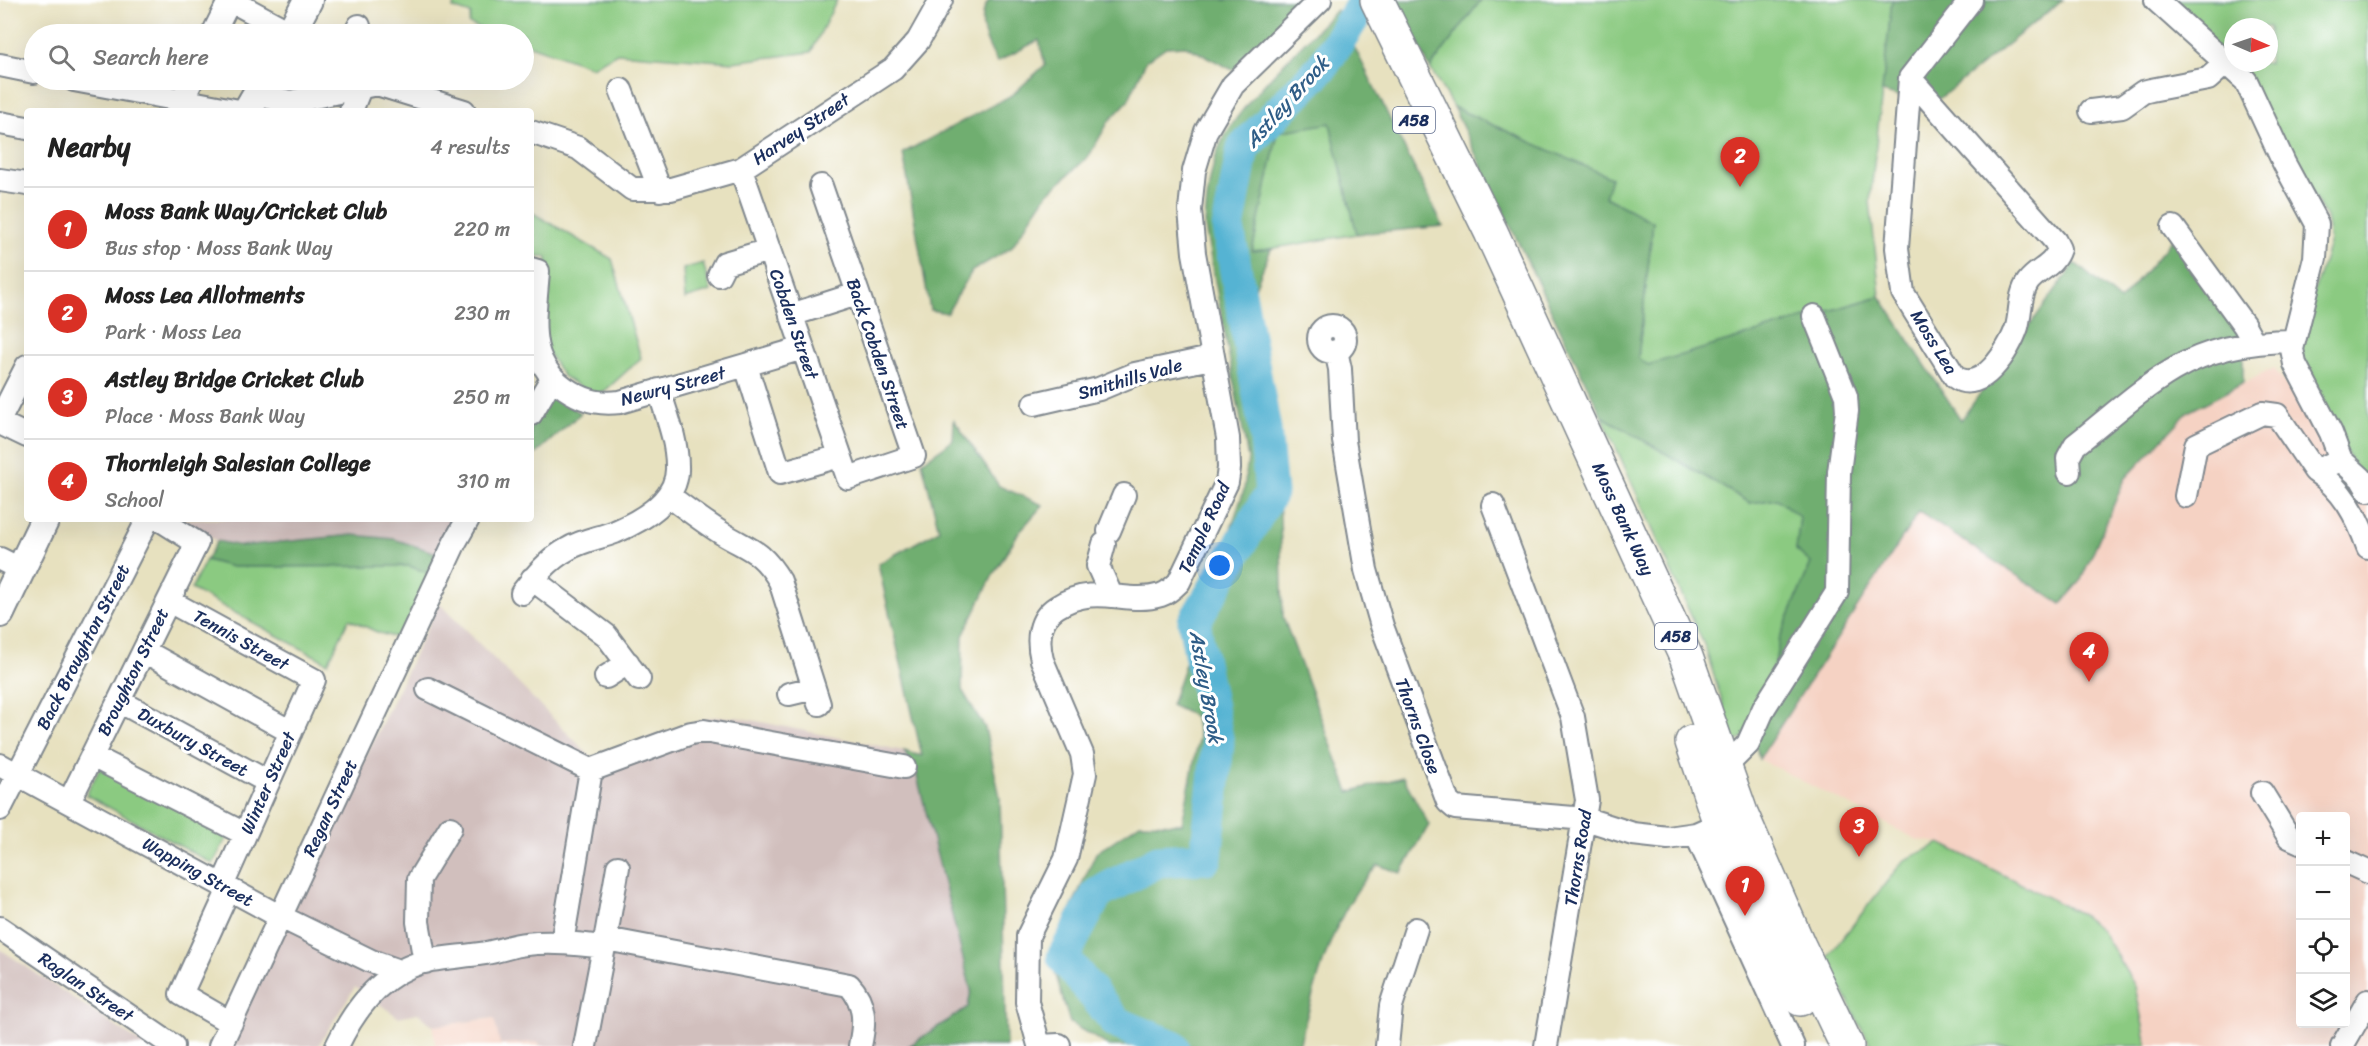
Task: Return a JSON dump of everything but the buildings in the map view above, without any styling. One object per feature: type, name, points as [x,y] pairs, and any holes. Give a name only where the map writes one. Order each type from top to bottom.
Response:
[{"type":"highway","name":"Moss Bank Way","points":[[1357,0],[1471,239],[1716,777]]},
{"type":"highway","name":"Moss Bank Way","points":[[1377,0],[1491,231],[1681,646],[1716,777],[1719,824],[1777,953],[1824,1046]]},
{"type":"highway","name":"Moss Bank Way","points":[[1719,824],[1799,946],[1847,1046]]},
{"type":"main road","points":[[296,24],[308,0]]},
{"type":"main road","points":[[0,613],[11,564],[43,522]]},
{"type":"street","points":[[218,24],[230,0],[273,24]]},
{"type":"street","name":"Harvey Street","points":[[534,133],[578,148],[592,156],[618,180],[632,189],[660,190],[741,169],[893,69],[918,41],[940,0]]},
{"type":"street","name":"Temple Road","points":[[1046,1045],[1026,1002],[1028,936],[1066,859],[1084,774],[1082,754],[1042,660],[1040,634],[1048,612],[1070,599],[1112,595],[1162,595],[1179,582],[1227,482],[1228,438],[1211,358],[1191,228],[1191,189],[1206,130],[1233,85],[1320,0]]},
{"type":"street","points":[[1910,78],[1971,0]]},
{"type":"street","points":[[2156,0],[2224,61]]},
{"type":"street","points":[[0,65],[24,70]]},
{"type":"street","points":[[2091,111],[2122,107],[2143,92],[2208,79],[2224,65]]},
{"type":"street","points":[[2236,72],[2246,81],[2284,164],[2317,224],[2315,258],[2293,341],[2295,364],[2331,433],[2341,460],[2361,478],[2368,490]]},
{"type":"street","name":"Moss Lea","points":[[1910,78],[2055,241],[2059,249],[2052,264],[2037,273],[2024,291],[2016,328],[2004,353],[1979,380],[1971,384],[1955,377],[1903,293],[1897,248],[1910,78]]},
{"type":"street","points":[[116,90],[171,103],[252,99],[290,102],[351,92]]},
{"type":"street","points":[[171,103],[183,90]]},
{"type":"street","points":[[398,90],[455,108]]},
{"type":"street","points":[[621,90],[660,190]]},
{"type":"street","points":[[0,123],[24,127]]},
{"type":"street","name":"Cobden Street","points":[[741,169],[848,478]]},
{"type":"street","points":[[0,180],[24,184]]},
{"type":"street","name":"Back Cobden Street","points":[[821,186],[914,456],[848,478]]},
{"type":"street","points":[[2173,227],[2244,324],[2254,343]]},
{"type":"street","points":[[719,275],[725,263],[769,250]]},
{"type":"street","name":"Newry Street","points":[[534,269],[535,337],[541,363],[552,378],[580,398],[595,403],[620,402],[803,348]]},
{"type":"street","points":[[791,315],[857,294]]},
{"type":"street","points":[[1716,777],[1748,744],[1764,708],[1837,592],[1839,472],[1847,411],[1846,396],[1814,316]]},
{"type":"street","points":[[2069,471],[2068,458],[2075,445],[2173,370],[2209,353],[2254,343],[2293,341]]},
{"type":"street","name":"Thorns Close","points":[[1336,351],[1340,369],[1344,441],[1366,570],[1382,626],[1442,792],[1455,808],[1586,819],[1650,837],[1668,838],[1719,824]]},
{"type":"street","name":"Smithills Vale","points":[[1043,396],[1099,389],[1135,374],[1211,358]]},
{"type":"street","points":[[746,366],[780,473],[840,456]]},
{"type":"street","points":[[24,372],[0,421],[24,434]]},
{"type":"street","points":[[534,409],[552,378]]},
{"type":"street","points":[[606,677],[634,671],[606,635],[527,586],[570,547],[623,528],[669,496],[676,482],[678,466],[674,441],[659,390]]},
{"type":"street","points":[[2186,496],[2196,445],[2262,412],[2277,415],[2315,471],[2333,483],[2359,522],[2368,547]]},
{"type":"street","points":[[2315,471],[2341,460]]},
{"type":"street","points":[[1112,595],[1098,566],[1124,495]]},
{"type":"street","points":[[669,496],[723,534],[763,556],[771,566],[780,581],[816,695],[789,694]]},
{"type":"street","name":"Thorns Road","points":[[1494,505],[1574,717],[1587,800],[1586,819],[1546,1046]]},
{"type":"street","name":"Back Broughton Street","points":[[0,809],[9,770],[146,522]]},
{"type":"street","points":[[166,522],[190,532]]},
{"type":"street","name":"Regan Street","points":[[220,1046],[279,916],[466,522]]},
{"type":"street","name":"Broughton Street","points":[[69,802],[169,601],[190,532]]},
{"type":"street","name":"Tennis Street","points":[[169,601],[314,680]]},
{"type":"street","points":[[144,651],[291,732]]},
{"type":"street","name":"Winter Street","points":[[231,1023],[181,994],[226,888],[245,834],[314,680]]},
{"type":"street","points":[[428,689],[591,770],[704,731],[904,767]]},
{"type":"street","name":"Duxbury Street","points":[[119,701],[268,782]]},
{"type":"street","points":[[92,756],[245,834]]},
{"type":"street","name":"Wapping Street","points":[[9,770],[279,916],[371,961],[399,971]]},
{"type":"street","points":[[562,943],[591,770]]},
{"type":"street","points":[[2262,793],[2289,837],[2296,840]]},
{"type":"street","name":"Moss Bank Way","points":[[1719,824],[1793,1046]]},
{"type":"street","points":[[425,962],[418,922],[419,879],[450,828]]},
{"type":"street","points":[[2350,864],[2368,872]]},
{"type":"street","points":[[585,1046],[618,867]]},
{"type":"street","name":"Raglan Street","points":[[0,928],[173,1046]]},
{"type":"street","points":[[1387,1046],[1391,1005],[1416,928]]},
{"type":"street","points":[[337,1046],[355,1012],[373,992],[399,971],[425,962],[487,953],[525,944],[605,943],[849,985],[858,995],[863,1010],[864,1027],[860,1046]]},
{"type":"street","points":[[2342,1046],[2368,1001]]},
{"type":"shaded area","points":[[2274,368],[2323,437],[2333,470],[2352,481],[2368,506],[2368,1046],[2147,1046],[2135,986],[1940,843],[1918,840],[1759,759],[1919,512],[2080,582],[2125,479],[2188,412]]},
{"type":"shaded area","points":[[183,522],[459,522],[442,555],[394,539],[353,535],[241,546],[217,541]]},
{"type":"shaded area","points":[[439,603],[592,758],[711,717],[736,717],[904,751],[916,772],[971,990],[968,1007],[909,1046],[540,1046],[539,1042],[500,1044],[494,1018],[433,1026],[418,1013],[398,1017],[355,987],[318,1046],[228,1046]]},
{"type":"shaded area","points":[[0,949],[145,1046],[0,1046]]},
{"type":"shaded area","points":[[494,1018],[539,1042],[540,1046],[435,1046],[433,1026]]},
{"type":"green space","points":[[456,0],[837,0],[811,52],[733,62],[617,53],[592,67],[534,47],[534,24],[469,24],[471,14],[453,8]]},
{"type":"green space","points":[[989,0],[1309,0],[1233,70],[1186,46],[1166,47],[1146,61],[1128,101],[1109,121],[1089,156],[1047,194],[1011,248],[972,271],[947,313],[930,310],[903,153],[1012,95],[1045,65],[1039,40],[997,62],[989,47],[982,24]]},
{"type":"green space","points":[[1396,0],[1481,0],[1430,68]]},
{"type":"green space","points":[[1481,0],[1892,0],[1870,201],[1880,296],[1648,365],[1638,358],[1653,222],[1605,197],[1611,178],[1453,107],[1430,68]]},
{"type":"green space","points":[[1892,0],[2063,0],[1930,106],[1882,92]]},
{"type":"green space","points":[[2156,0],[2368,0],[2368,490],[2295,364],[2299,340],[2330,240],[2326,217],[2246,81],[2236,72],[2278,72],[2278,18],[2224,18],[2224,61]]},
{"type":"green space","points":[[1336,10],[1443,226],[1357,234],[1330,123],[1278,132],[1252,251],[1271,249],[1249,302],[1271,422],[1280,516],[1283,617],[1349,792],[1403,777],[1429,825],[1401,873],[1378,865],[1362,883],[1349,904],[1337,926],[1319,974],[1299,1046],[1109,1046],[1070,1023],[1050,955],[1096,853],[1140,823],[1182,824],[1199,736],[1194,716],[1171,705],[1244,490],[1248,458],[1205,227],[1210,179],[1218,150],[1239,115],[1271,77]]},
{"type":"green space","points":[[1453,107],[1611,178],[1605,197],[1653,222],[1638,358],[1648,365],[1880,296],[1961,420],[2075,263],[2120,301],[2172,240],[2243,329],[2243,383],[2188,412],[2125,479],[2080,582],[2061,604],[1919,512],[1759,759],[1754,738],[1773,676],[1779,640],[1811,563],[1796,550],[1800,517],[1777,499],[1750,503],[1602,416]]},
{"type":"green space","points":[[1330,123],[1357,234],[1252,252],[1278,132]]},
{"type":"green space","points":[[534,214],[612,259],[641,358],[597,398],[563,376],[543,345],[547,257],[534,255]]},
{"type":"green space","points":[[703,263],[711,291],[685,299],[683,269]]},
{"type":"green space","points":[[550,396],[581,413],[534,455],[534,424]]},
{"type":"green space","points":[[1602,416],[1750,503],[1777,499],[1800,517],[1796,550],[1811,563],[1779,640],[1773,676],[1743,737],[1735,743],[1705,647]]},
{"type":"green space","points":[[954,420],[999,486],[1043,505],[1019,532],[993,575],[963,636],[962,690],[985,728],[1000,797],[1006,1046],[909,1046],[968,1007],[971,990],[916,772],[904,751],[922,756],[878,564],[939,530],[922,462],[953,440]]},
{"type":"green space","points":[[353,535],[394,539],[442,555],[431,574],[409,566],[232,567],[206,560],[217,541],[241,546]]},
{"type":"green space","points":[[206,560],[232,567],[409,566],[431,574],[402,639],[379,633],[349,619],[328,663],[191,589]]},
{"type":"green space","points":[[101,766],[228,835],[213,864],[86,795]]},
{"type":"green space","points":[[1940,843],[2079,913],[2101,930],[2135,986],[2147,1046],[1871,1046],[1826,959],[1903,861]]},
{"type":"waterway","name":"Astley Brook","points":[[1173,1046],[1117,1023],[1063,957],[1097,894],[1158,861],[1206,858],[1218,743],[1194,622],[1271,493],[1265,429],[1228,228],[1243,148],[1322,67],[1365,0]]},
{"type":"place","name":"Moss Lea Allotments","points":[[1740,187]]},
{"type":"place","name":"Thornleigh Salesian College","points":[[2089,682]]},
{"type":"place","name":"Astley Bridge Cricket Club","points":[[1859,857]]},
{"type":"place","name":"Moss Bank Way/Cricket Club","points":[[1745,916]]}]
